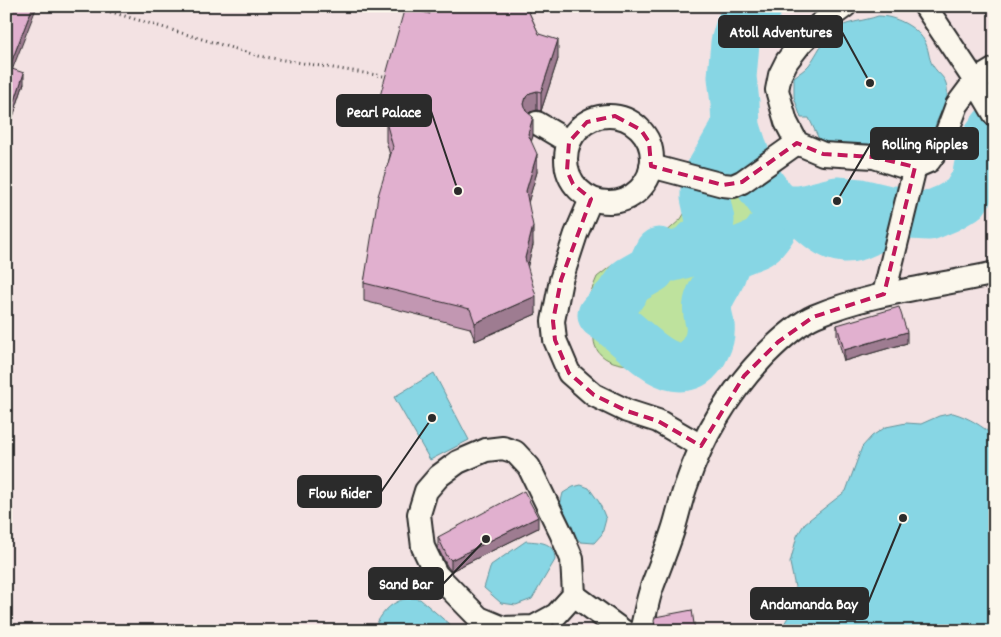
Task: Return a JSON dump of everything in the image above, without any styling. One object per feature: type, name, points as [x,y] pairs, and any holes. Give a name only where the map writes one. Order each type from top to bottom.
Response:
[{"type":"street","points":[[792,146],[778,90],[780,75],[801,42],[819,25],[845,6]]},
{"type":"street","points":[[926,6],[995,115]]},
{"type":"street","points":[[884,294],[913,176],[929,161],[944,140],[957,106],[979,88],[995,69]]},
{"type":"street","points":[[601,116],[615,116],[629,121],[641,130],[649,142],[656,167],[645,184],[635,194],[622,201],[609,203],[591,199],[582,194],[573,184],[567,171],[566,157],[569,142],[576,131],[587,122],[601,116]]},
{"type":"street","points":[[537,122],[569,142]]},
{"type":"street","points":[[656,167],[733,186],[742,182],[792,146]]},
{"type":"street","points":[[792,146],[823,154],[874,157],[901,166],[913,176]]},
{"type":"street","points":[[591,199],[576,234],[561,280],[553,321],[555,340],[569,373],[594,395],[627,411],[658,421],[702,446]]},
{"type":"street","points":[[641,631],[652,589],[673,531],[686,483],[702,446],[722,408],[744,376],[778,342],[813,317],[884,294],[995,273]]},
{"type":"street","points":[[503,448],[515,452],[529,467],[562,533],[572,559],[574,595],[556,615],[534,627],[503,628],[478,618],[436,574],[423,547],[419,514],[426,491],[439,476],[458,462],[486,450],[503,448]]},
{"type":"street","points":[[574,595],[623,631]]},
{"type":"path","points":[[91,6],[259,56],[390,78]]},
{"type":"highlighted area","points":[[615,116],[641,130],[649,142],[651,166],[723,185],[742,182],[797,143],[823,154],[874,157],[915,167],[884,294],[813,317],[778,342],[744,376],[701,446],[658,421],[627,411],[594,395],[569,373],[555,340],[553,321],[561,280],[591,199],[573,184],[567,171],[569,142],[587,122]]},
{"type":"green space","points":[[736,127],[743,150],[759,183],[783,210],[761,242],[737,252],[727,259],[720,279],[726,298],[728,319],[725,339],[717,362],[709,376],[697,382],[686,383],[676,377],[660,361],[633,365],[609,360],[597,349],[594,342],[594,334],[602,315],[594,308],[589,296],[597,277],[634,252],[659,252],[663,235],[681,219]]},
{"type":"water","points":[[878,16],[898,20],[910,26],[924,40],[933,66],[945,81],[947,97],[945,105],[936,124],[931,143],[916,153],[897,157],[868,144],[857,144],[843,151],[830,150],[818,137],[809,118],[801,118],[794,97],[794,77],[809,65],[823,42],[838,27]]},
{"type":"water","points":[[434,373],[469,440],[430,460],[394,397]]},
{"type":"water","points":[[953,413],[976,423],[995,437],[995,631],[780,631],[794,607],[796,592],[790,563],[797,536],[805,523],[846,491],[862,447],[872,436],[886,427],[906,423],[921,424],[939,416]]},
{"type":"water","points":[[581,485],[589,488],[599,502],[606,519],[602,534],[594,543],[581,542],[567,531],[560,505],[563,493]]},
{"type":"water","points":[[526,541],[550,546],[555,560],[532,599],[516,605],[501,603],[484,588],[491,565]]},
{"type":"water","points":[[409,598],[420,599],[457,631],[374,631],[380,618],[389,607]]},
{"type":"building","points":[[6,6],[33,6],[9,68],[24,73],[10,116],[6,114]]},
{"type":"building","points":[[428,6],[526,6],[539,34],[558,40],[541,92],[530,93],[526,97],[524,104],[526,111],[533,117],[528,134],[537,154],[526,191],[533,226],[525,258],[536,296],[475,323],[470,309],[364,283],[378,196],[393,147],[386,122],[406,106],[380,96],[405,7],[430,14]]},
{"type":"building","points":[[899,307],[907,332],[844,350],[837,325]]},
{"type":"building","points":[[524,491],[538,517],[451,560],[447,556],[438,537]]},
{"type":"building","points":[[692,610],[695,631],[656,631],[655,617]]},
{"type":"building","points":[[553,624],[563,631],[549,631]]},
{"type":"waterway","points":[[758,6],[747,14],[740,26],[735,43],[732,77],[736,127],[745,155],[761,186],[772,201],[783,210],[801,210],[837,201],[860,203],[910,215],[929,216],[965,198],[976,179],[980,158],[988,136],[995,127]]},
{"type":"waterway","points":[[736,127],[705,181],[705,197],[710,220],[706,236],[683,254],[672,257],[659,252],[651,269],[630,281],[619,297],[602,315],[666,364],[680,367],[692,364],[702,354],[708,342],[710,334],[707,312],[708,303],[726,262],[732,255],[762,241],[783,210]]},
{"type":"waterway","points":[[801,210],[832,235],[844,238],[851,238],[865,233],[878,225],[895,210]]},
{"type":"place","name":"Atoll Adventures","points":[[870,83]]},
{"type":"place","name":"Pearl Palace","points":[[458,191]]},
{"type":"place","name":"Rolling Ripples","points":[[837,201]]},
{"type":"place","name":"Flow Rider","points":[[432,418]]},
{"type":"place","name":"Andamanda Bay","points":[[903,518]]},
{"type":"place","name":"Sand Bar","points":[[486,539]]}]
